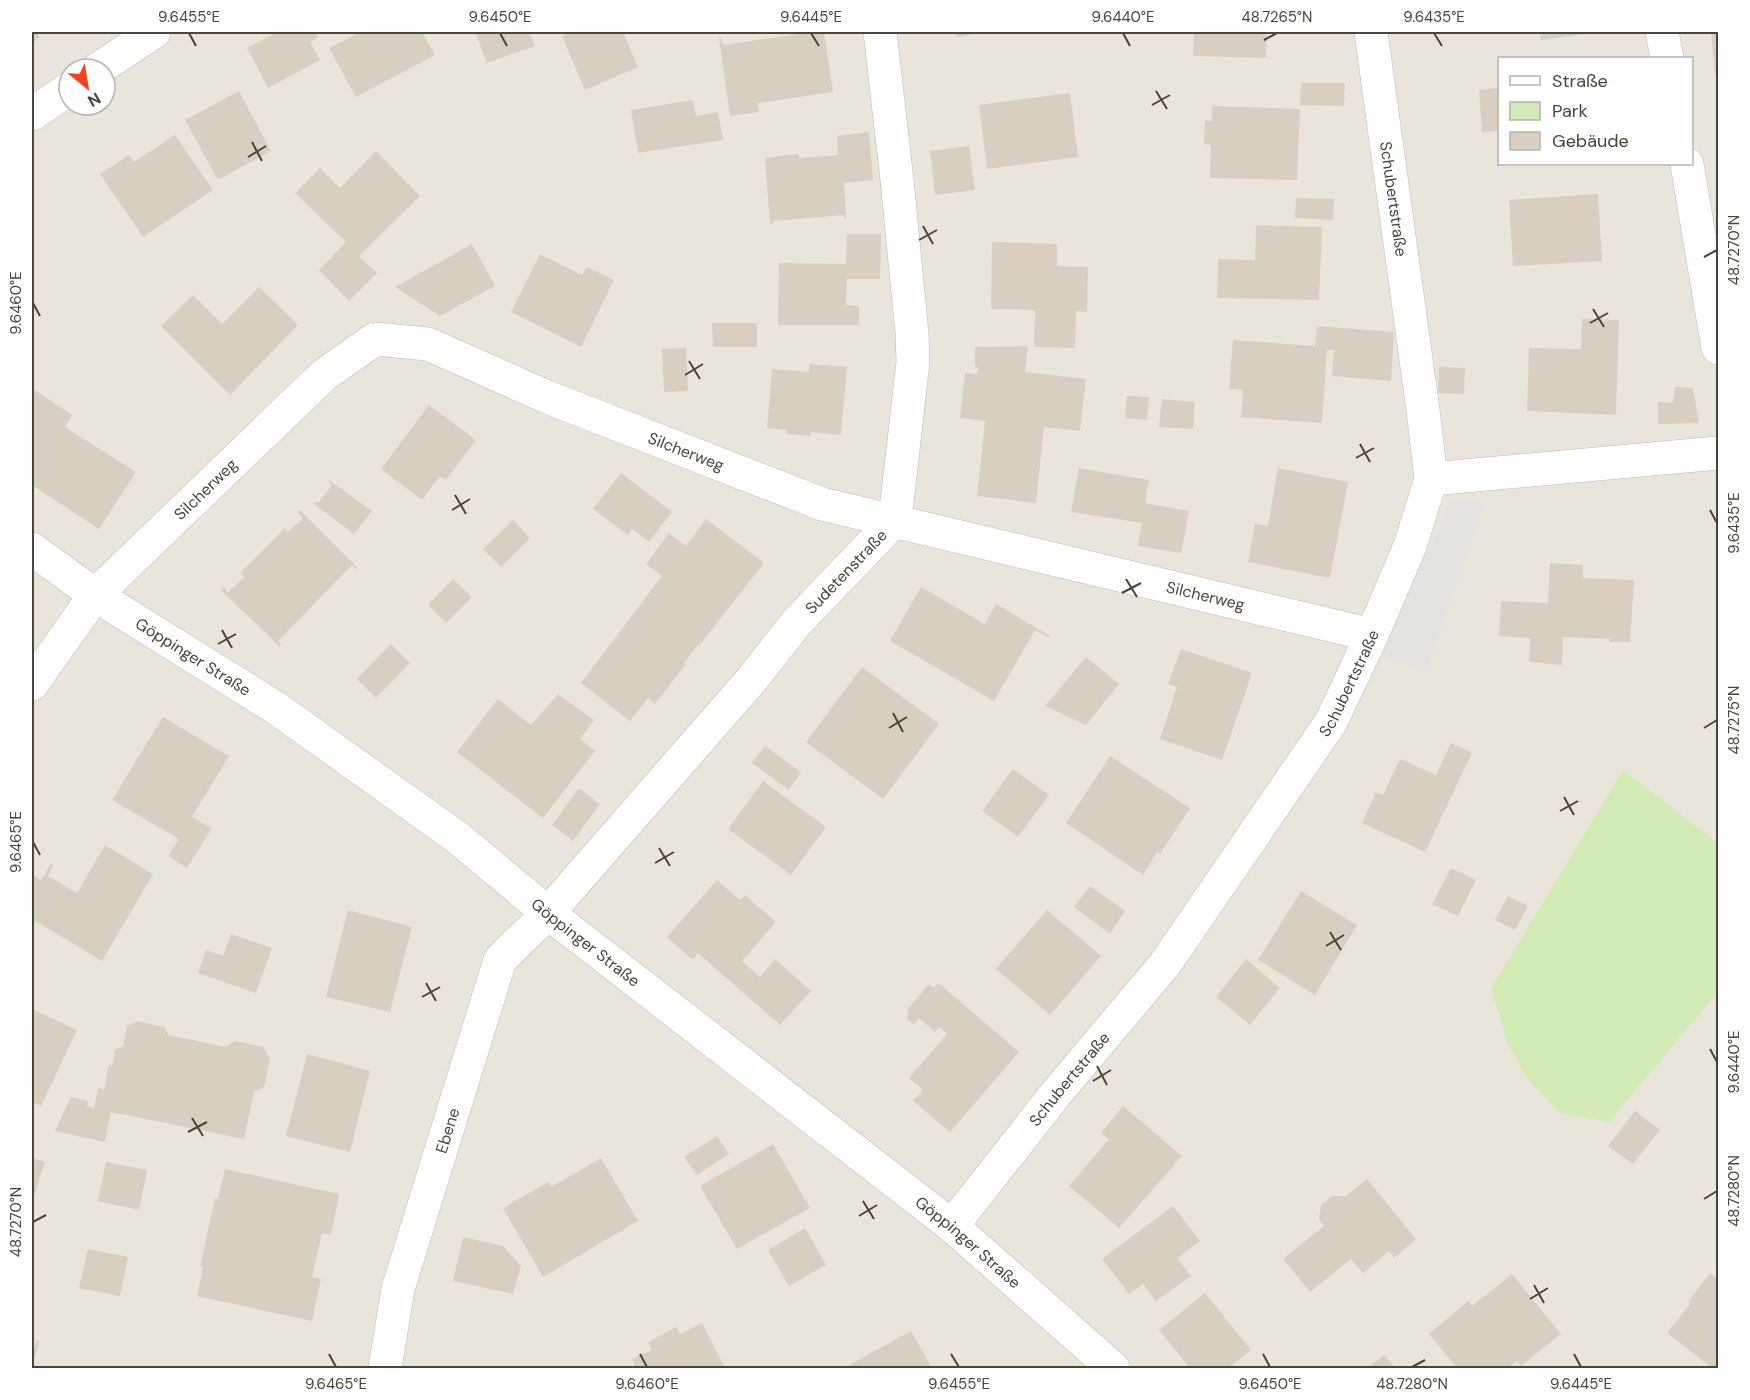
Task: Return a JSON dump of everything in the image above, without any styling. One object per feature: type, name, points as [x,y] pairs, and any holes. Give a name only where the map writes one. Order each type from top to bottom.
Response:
[{"type":"street","points":[[116,57],[154,32]]},
{"type":"street","name":"Sudetenstraße","points":[[548,913],[753,678],[797,622],[895,520],[913,362],[912,333],[880,32]]},
{"type":"street","name":"Schubertstraße","points":[[952,1226],[1054,1096],[1165,964],[1331,722],[1410,546],[1431,479],[1371,32]]},
{"type":"street","points":[[1662,32],[1667,57]]},
{"type":"street","points":[[32,114],[57,97]]},
{"type":"street","points":[[1687,165],[1719,348]]},
{"type":"street","name":"Silcherweg","points":[[32,684],[95,595],[324,375],[375,339],[428,344],[547,398],[822,504],[1372,635]]},
{"type":"street","points":[[1431,479],[1719,453]]},
{"type":"street","name":"Göppinger Straße","points":[[32,549],[95,595],[276,708],[458,838],[548,913],[952,1226],[1113,1368]]},
{"type":"street","name":"Ebene","points":[[385,1368],[401,1279],[500,960],[548,913]]},
{"type":"shaded area","points":[[32,32],[1718,32],[1718,1368],[32,1368]]},
{"type":"shaded area","points":[[1450,501],[1485,503],[1427,671],[1382,657]]},
{"type":"green space","points":[[1623,770],[1718,843],[1718,992],[1609,1122],[1560,1113],[1529,1081],[1507,1043],[1491,988]]},
{"type":"building","points":[[32,32],[37,32],[40,37],[32,43]]},
{"type":"building","points":[[277,32],[315,32],[318,37],[310,42],[320,60],[268,88],[247,48]]},
{"type":"building","points":[[361,32],[422,32],[435,55],[356,97],[329,48]]},
{"type":"building","points":[[475,32],[529,32],[535,46],[487,63]]},
{"type":"building","points":[[573,32],[623,32],[638,67],[585,90],[562,36]]},
{"type":"building","points":[[824,32],[833,92],[758,103],[759,112],[730,116],[719,38],[723,45]]},
{"type":"building","points":[[956,32],[980,32],[980,33],[957,37]]},
{"type":"building","points":[[1194,32],[1267,32],[1266,58],[1193,56]]},
{"type":"building","points":[[1540,32],[1584,32],[1584,34],[1541,40]]},
{"type":"building","points":[[1711,32],[1718,32],[1718,75],[1715,75]]},
{"type":"building","points":[[1301,83],[1345,83],[1344,106],[1300,105]]},
{"type":"building","points":[[1498,88],[1498,131],[1482,132],[1479,90]]},
{"type":"building","points":[[239,91],[271,151],[218,180],[185,120]]},
{"type":"building","points":[[1070,93],[1078,157],[987,169],[979,105]]},
{"type":"building","points":[[693,100],[696,116],[718,112],[723,140],[638,153],[631,110]]},
{"type":"building","points":[[1212,106],[1300,109],[1297,180],[1210,178],[1211,145],[1204,144],[1205,120],[1212,121]]},
{"type":"building","points":[[869,132],[873,180],[844,183],[846,218],[844,215],[773,221],[773,224],[770,224],[765,158],[798,154],[799,158],[838,155],[837,136]]},
{"type":"building","points":[[175,135],[213,190],[143,237],[100,174],[129,155],[134,162]]},
{"type":"building","points":[[969,146],[975,190],[935,195],[930,151]]},
{"type":"building","points":[[376,151],[420,196],[359,256],[377,273],[349,301],[319,270],[346,242],[295,193],[320,168],[340,188]]},
{"type":"building","points":[[1598,194],[1602,261],[1513,266],[1509,200]]},
{"type":"building","points":[[1296,198],[1334,199],[1333,220],[1295,218]]},
{"type":"building","points":[[1256,225],[1322,227],[1319,300],[1217,298],[1218,259],[1255,260]]},
{"type":"building","points":[[847,234],[881,234],[880,279],[847,279],[846,305],[859,306],[859,325],[778,325],[779,263],[846,264]]},
{"type":"building","points":[[992,242],[1057,244],[1057,266],[1088,267],[1087,312],[1076,311],[1075,348],[1034,347],[1035,310],[991,309]]},
{"type":"building","points":[[472,244],[495,286],[440,316],[395,287]]},
{"type":"building","points":[[540,254],[582,275],[587,267],[614,280],[581,347],[511,312]]},
{"type":"building","points":[[259,287],[298,325],[230,395],[161,326],[193,295],[222,324]]},
{"type":"building","points":[[1582,319],[1619,320],[1616,415],[1527,411],[1529,348],[1581,349]]},
{"type":"building","points":[[712,323],[757,323],[757,347],[713,347]]},
{"type":"building","points":[[1317,326],[1394,332],[1391,381],[1332,376],[1334,350],[1327,350],[1322,423],[1241,417],[1243,390],[1229,389],[1233,340],[1315,346]]},
{"type":"building","points":[[1028,346],[1025,372],[1086,379],[1080,431],[1044,427],[1036,503],[977,496],[985,421],[960,418],[965,373],[977,374],[975,347]]},
{"type":"building","points":[[686,348],[688,391],[664,392],[662,349]]},
{"type":"building","points":[[810,364],[847,367],[841,435],[811,432],[810,436],[787,434],[787,430],[767,428],[772,369],[809,372]]},
{"type":"building","points":[[1439,367],[1465,368],[1464,394],[1438,393]]},
{"type":"building","points":[[1675,387],[1693,388],[1699,423],[1658,424],[1658,402],[1673,403]]},
{"type":"building","points":[[32,388],[72,415],[65,427],[136,472],[99,529],[32,485]]},
{"type":"building","points":[[1127,396],[1149,397],[1147,420],[1125,418]]},
{"type":"building","points":[[1162,399],[1195,402],[1193,429],[1159,427]]},
{"type":"building","points":[[429,405],[476,440],[446,480],[440,476],[422,500],[381,469]]},
{"type":"building","points":[[1079,468],[1149,480],[1145,503],[1189,511],[1181,553],[1138,546],[1142,523],[1071,512]]},
{"type":"building","points":[[1278,468],[1348,482],[1330,578],[1248,562],[1255,524],[1268,526]]},
{"type":"building","points":[[621,473],[672,512],[649,542],[632,529],[628,535],[593,509]]},
{"type":"building","points":[[329,480],[372,511],[354,534],[314,504],[318,503],[332,485]]},
{"type":"building","points":[[300,510],[357,567],[355,569],[352,565],[278,641],[281,644],[279,646],[221,590],[224,587],[228,592],[244,577],[240,573],[285,528],[288,532],[303,518],[297,512]]},
{"type":"building","points":[[706,519],[764,563],[684,663],[686,664],[655,704],[648,698],[630,721],[581,683],[662,576],[646,564],[669,533],[686,546]]},
{"type":"building","points":[[513,520],[530,538],[501,567],[483,549]]},
{"type":"building","points":[[1550,563],[1583,565],[1583,578],[1634,580],[1630,642],[1563,637],[1562,665],[1529,662],[1530,638],[1499,636],[1501,601],[1548,603]]},
{"type":"building","points":[[453,579],[472,597],[446,623],[428,605]]},
{"type":"building","points":[[921,587],[985,624],[996,604],[1050,636],[1049,638],[1035,630],[994,701],[890,641]]},
{"type":"building","points":[[391,644],[410,663],[376,698],[357,679]]},
{"type":"building","points":[[1181,649],[1252,673],[1222,760],[1160,739],[1177,687],[1168,684]]},
{"type":"building","points":[[1086,657],[1119,684],[1086,725],[1045,706]]},
{"type":"building","points":[[862,667],[939,724],[883,799],[806,742]]},
{"type":"building","points":[[558,694],[594,720],[580,739],[595,751],[543,818],[457,752],[498,699],[531,725]]},
{"type":"building","points":[[163,717],[229,756],[192,817],[212,828],[187,868],[168,856],[179,839],[112,800]]},
{"type":"building","points":[[1451,743],[1472,753],[1425,852],[1362,823],[1376,792],[1383,795],[1400,759],[1436,775]]},
{"type":"building","points":[[765,746],[801,772],[789,790],[752,763]]},
{"type":"building","points":[[1110,756],[1190,808],[1160,854],[1157,852],[1143,875],[1066,823]]},
{"type":"building","points":[[1013,769],[1049,795],[1018,837],[982,811]]},
{"type":"building","points":[[763,781],[826,827],[791,875],[728,829]]},
{"type":"building","points":[[579,788],[600,804],[573,841],[552,825]]},
{"type":"building","points":[[105,845],[153,874],[102,961],[32,919],[32,875],[41,880],[51,864],[53,866],[48,876],[77,893]]},
{"type":"building","points":[[1451,868],[1476,880],[1458,916],[1432,904]]},
{"type":"building","points":[[717,880],[740,900],[745,895],[776,922],[742,961],[760,977],[775,959],[811,991],[780,1025],[698,953],[693,960],[667,937]]},
{"type":"building","points":[[1090,886],[1125,911],[1110,934],[1074,907]]},
{"type":"building","points":[[1301,891],[1357,925],[1315,995],[1258,960]]},
{"type":"building","points":[[1508,896],[1528,906],[1515,930],[1495,920]]},
{"type":"building","points":[[348,910],[412,927],[390,1012],[326,997]]},
{"type":"building","points":[[1047,910],[1101,956],[1050,1015],[996,969]]},
{"type":"building","points":[[231,934],[272,948],[256,993],[198,973],[206,950],[223,956]]},
{"type":"building","points":[[1246,959],[1280,988],[1250,1025],[1216,997]]},
{"type":"building","points":[[929,984],[934,988],[937,984],[941,985],[1019,1052],[950,1132],[913,1101],[923,1090],[909,1078],[947,1034],[939,1027],[935,1032],[919,1018],[914,1024],[907,1019],[908,1009]]},
{"type":"building","points":[[32,1009],[77,1030],[41,1106],[32,1102]]},
{"type":"building","points":[[137,1021],[165,1027],[168,1035],[226,1047],[235,1041],[263,1047],[270,1059],[264,1087],[254,1092],[244,1139],[111,1112],[105,1142],[55,1131],[71,1097],[88,1101],[87,1106],[94,1108],[98,1088],[104,1090],[109,1065],[112,1066],[115,1050],[123,1046],[127,1026]]},
{"type":"building","points":[[307,1054],[370,1071],[350,1152],[286,1136]]},
{"type":"building","points":[[1123,1106],[1182,1156],[1119,1228],[1069,1186],[1109,1139],[1101,1133]]},
{"type":"building","points":[[1635,1111],[1660,1130],[1633,1164],[1608,1146]]},
{"type":"building","points":[[717,1136],[729,1154],[697,1175],[684,1157]]},
{"type":"building","points":[[773,1144],[810,1208],[737,1249],[700,1186]]},
{"type":"building","points":[[32,1158],[45,1162],[32,1202]]},
{"type":"building","points":[[601,1158],[638,1221],[543,1277],[503,1208],[548,1182],[551,1187]]},
{"type":"building","points":[[106,1162],[147,1170],[139,1210],[98,1201]]},
{"type":"building","points":[[225,1169],[339,1194],[331,1235],[322,1233],[312,1277],[321,1279],[312,1321],[197,1296],[203,1267],[200,1267],[215,1198],[218,1199]]},
{"type":"building","points":[[1367,1179],[1416,1239],[1394,1258],[1389,1251],[1363,1273],[1351,1259],[1310,1292],[1283,1259],[1324,1226],[1319,1219],[1321,1205],[1332,1196],[1346,1196]]},
{"type":"building","points":[[1173,1206],[1200,1241],[1177,1258],[1191,1276],[1156,1301],[1143,1284],[1129,1294],[1102,1259]]},
{"type":"building","points":[[805,1228],[826,1265],[789,1286],[768,1250]]},
{"type":"building","points":[[463,1237],[503,1246],[521,1266],[513,1294],[453,1281]]},
{"type":"building","points":[[88,1249],[128,1257],[120,1296],[79,1288]]},
{"type":"building","points":[[1710,1273],[1718,1279],[1718,1368],[1712,1368],[1667,1333],[1690,1304],[1688,1302]]},
{"type":"building","points":[[1512,1274],[1561,1334],[1521,1366],[1517,1361],[1508,1368],[1457,1368],[1429,1334],[1468,1301],[1472,1306]]},
{"type":"building","points":[[1205,1293],[1251,1350],[1228,1368],[1190,1368],[1159,1330]]},
{"type":"building","points":[[702,1323],[725,1368],[636,1368],[632,1359],[652,1350],[648,1342],[676,1327],[680,1334]]},
{"type":"building","points":[[911,1331],[932,1368],[844,1368]]},
{"type":"building","points":[[36,1340],[39,1341],[32,1368],[32,1361]]},
{"type":"building","points":[[1384,1355],[1395,1368],[1368,1368]]}]
